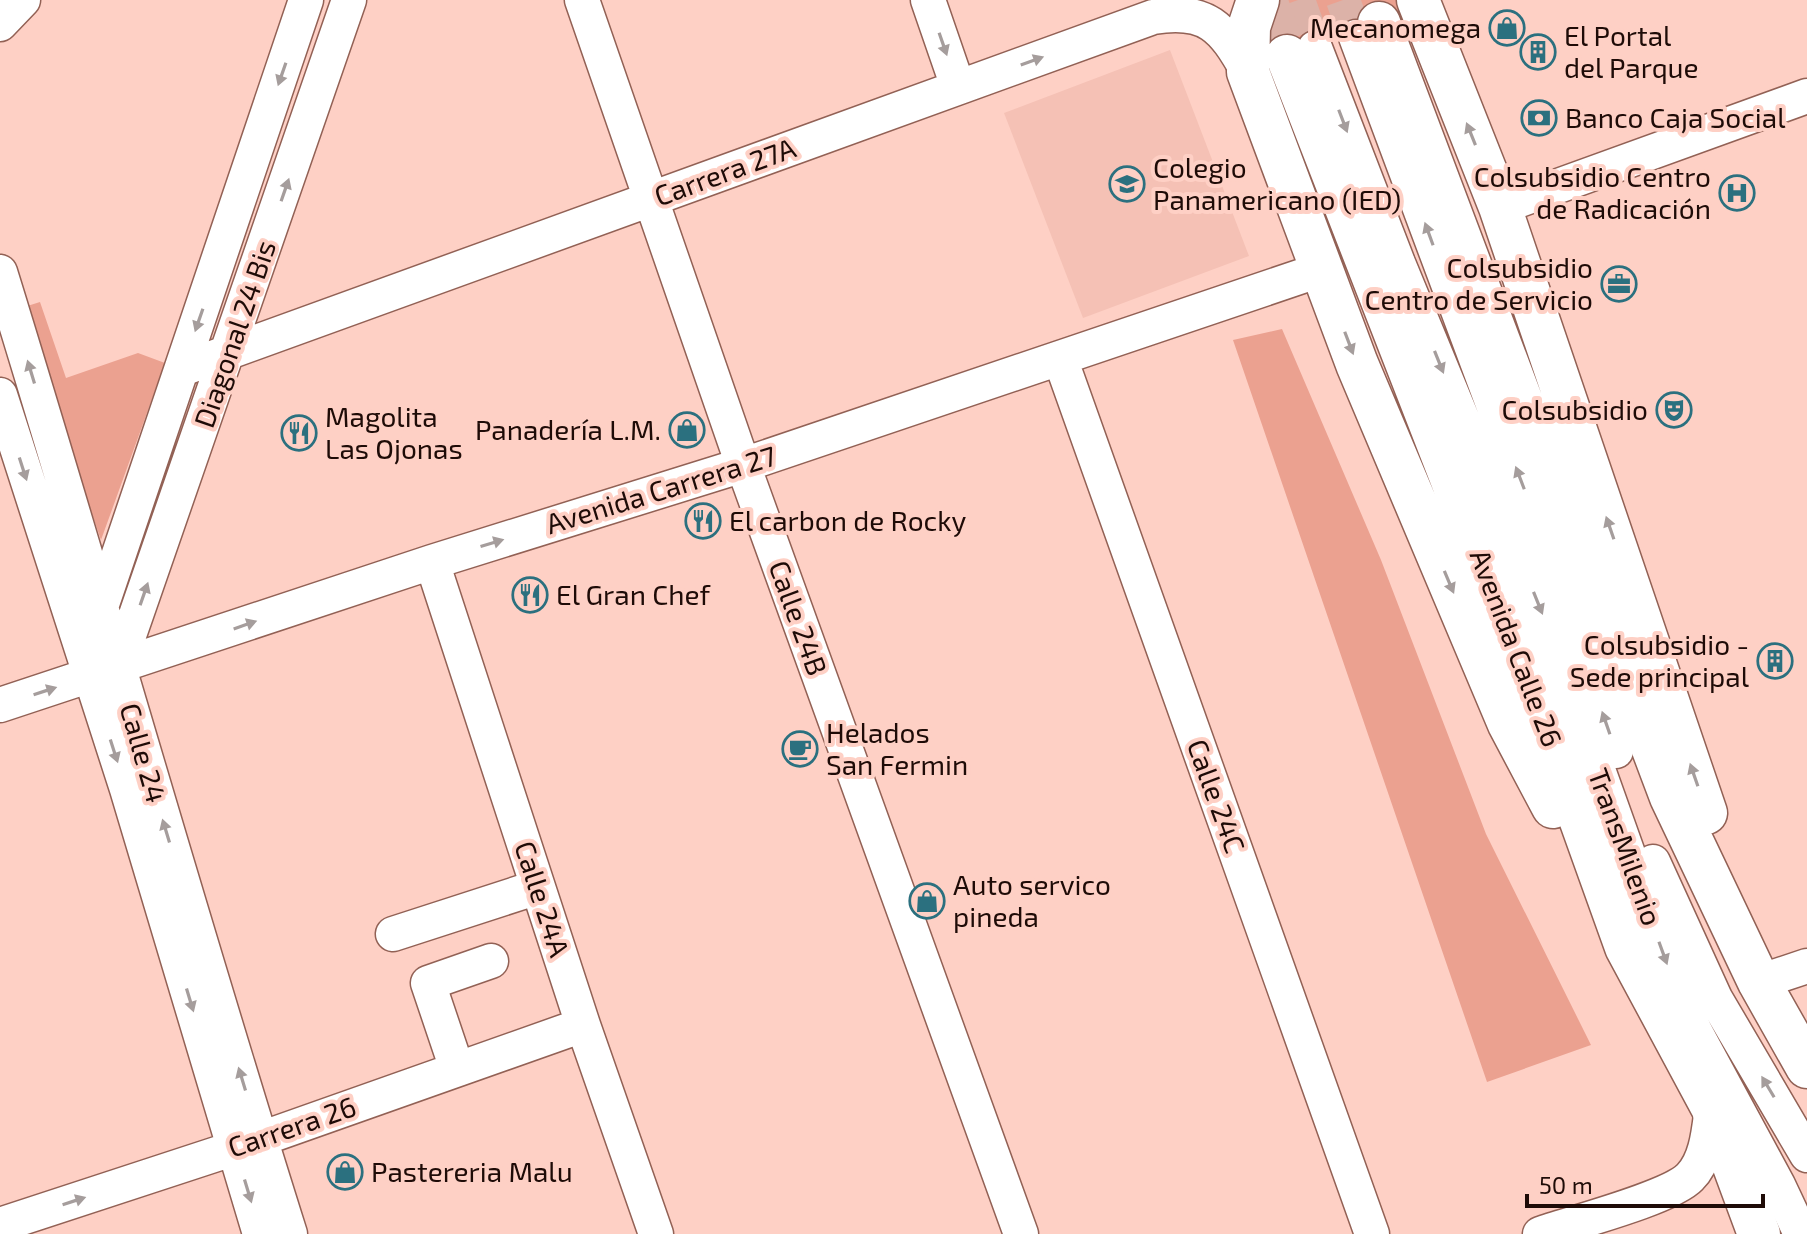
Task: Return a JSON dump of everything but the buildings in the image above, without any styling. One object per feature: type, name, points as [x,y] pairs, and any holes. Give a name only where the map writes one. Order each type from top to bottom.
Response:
[{"type":"main road","points":[[1258,0],[1249,27],[1248,72],[1320,270],[1509,724],[1626,947]]},
{"type":"main road","points":[[1418,1],[1500,207],[1700,794],[1759,982]]},
{"type":"main road","points":[[1368,30],[1671,797],[1759,982],[1807,1067]]},
{"type":"main road","name":"Avenida Calle 26","points":[[1301,52],[1626,947],[1712,1107],[1759,1234]]},
{"type":"street","points":[[0,24],[23,0]]},
{"type":"street","name":"Diagonal 24 Bis","points":[[102,605],[306,0]]},
{"type":"street","name":"Diagonal 24 Bis","points":[[97,667],[229,352],[349,0]]},
{"type":"street","name":"Calle 24B","points":[[582,0],[743,465],[1021,1234]]},
{"type":"street","points":[[928,0],[958,87]]},
{"type":"street","name":"Carrera 27A","points":[[182,369],[1153,17],[1175,13],[1201,19],[1221,30],[1248,72]]},
{"type":"street","name":"TransMilenio","points":[[1368,30],[1659,878],[1715,998],[1807,1155]]},
{"type":"street","name":"TransMilenio","points":[[1301,52],[1398,263],[1543,615],[1684,1011],[1801,1234]]},
{"type":"street","points":[[1500,207],[1807,96]]},
{"type":"street","name":"Avenida Carrera 27","points":[[0,705],[97,667],[743,465],[1320,270]]},
{"type":"street","name":"Calle 24","points":[[0,272],[84,555],[102,605],[97,667]]},
{"type":"street","name":"Calle 24C","points":[[1060,358],[1372,1234]]},
{"type":"street","name":"Calle 24","points":[[0,395],[97,667],[248,1143],[290,1234]]},
{"type":"street","name":"Calle 24A","points":[[432,562],[583,1025],[656,1234]]},
{"type":"street","points":[[393,934],[538,887]]},
{"type":"street","points":[[457,1069],[428,983],[491,961]]},
{"type":"street","points":[[1759,982],[1807,966]]},
{"type":"street","name":"Carrera 26","points":[[0,1225],[248,1143],[583,1025]]},
{"type":"street","points":[[1540,1234],[1666,1192],[1690,1178],[1699,1164],[1709,1136],[1712,1107]]},
{"type":"street","name":"Calle 24","points":[[248,1143],[260,1234]]},
{"type":"shaded area","points":[[1270,0],[1405,0],[1410,7],[1256,65]]},
{"type":"shaded area","name":"Colegio Panamericano (IED)","points":[[1170,50],[1249,256],[1083,318],[1004,113]]},
{"type":"shaded area","points":[[40,302],[66,378],[138,353],[165,363],[101,540],[21,308]]},
{"type":"shaded area","points":[[1282,329],[1381,560],[1486,834],[1591,1045],[1487,1082],[1233,340]]},
{"type":"tunnel","points":[[1266,0],[1287,56]]},
{"type":"tunnel","points":[[1298,0],[1315,48]]},
{"type":"tunnel","points":[[1343,0],[1356,37]]},
{"type":"place","name":"Mecanomega","points":[[1507,28]]},
{"type":"place","name":"El Portal del Parque","points":[[1538,52]]},
{"type":"place","name":"Banco Caja Social","points":[[1539,118]]},
{"type":"place","name":"Colegio Panamericano (IED)","points":[[1127,184]]},
{"type":"place","name":"Colsubsidio Centro de Radicación","points":[[1737,193]]},
{"type":"place","name":"Colsubsidio Centro de Servicio","points":[[1619,284]]},
{"type":"place","name":"Colsubsidio","points":[[1674,410]]},
{"type":"place","name":"Panadería L.M.","points":[[687,430]]},
{"type":"place","name":"Magolita Las Ojonas","points":[[299,433]]},
{"type":"place","name":"El carbon de Rocky","points":[[703,521]]},
{"type":"place","name":"El Gran Chef","points":[[530,595]]},
{"type":"place","name":"Colsubsidio - Sede principal","points":[[1775,661]]},
{"type":"place","name":"Helados San Fermin","points":[[800,749]]},
{"type":"place","name":"Auto servico pineda","points":[[927,901]]},
{"type":"place","name":"Pastereria Malu","points":[[345,1172]]}]
